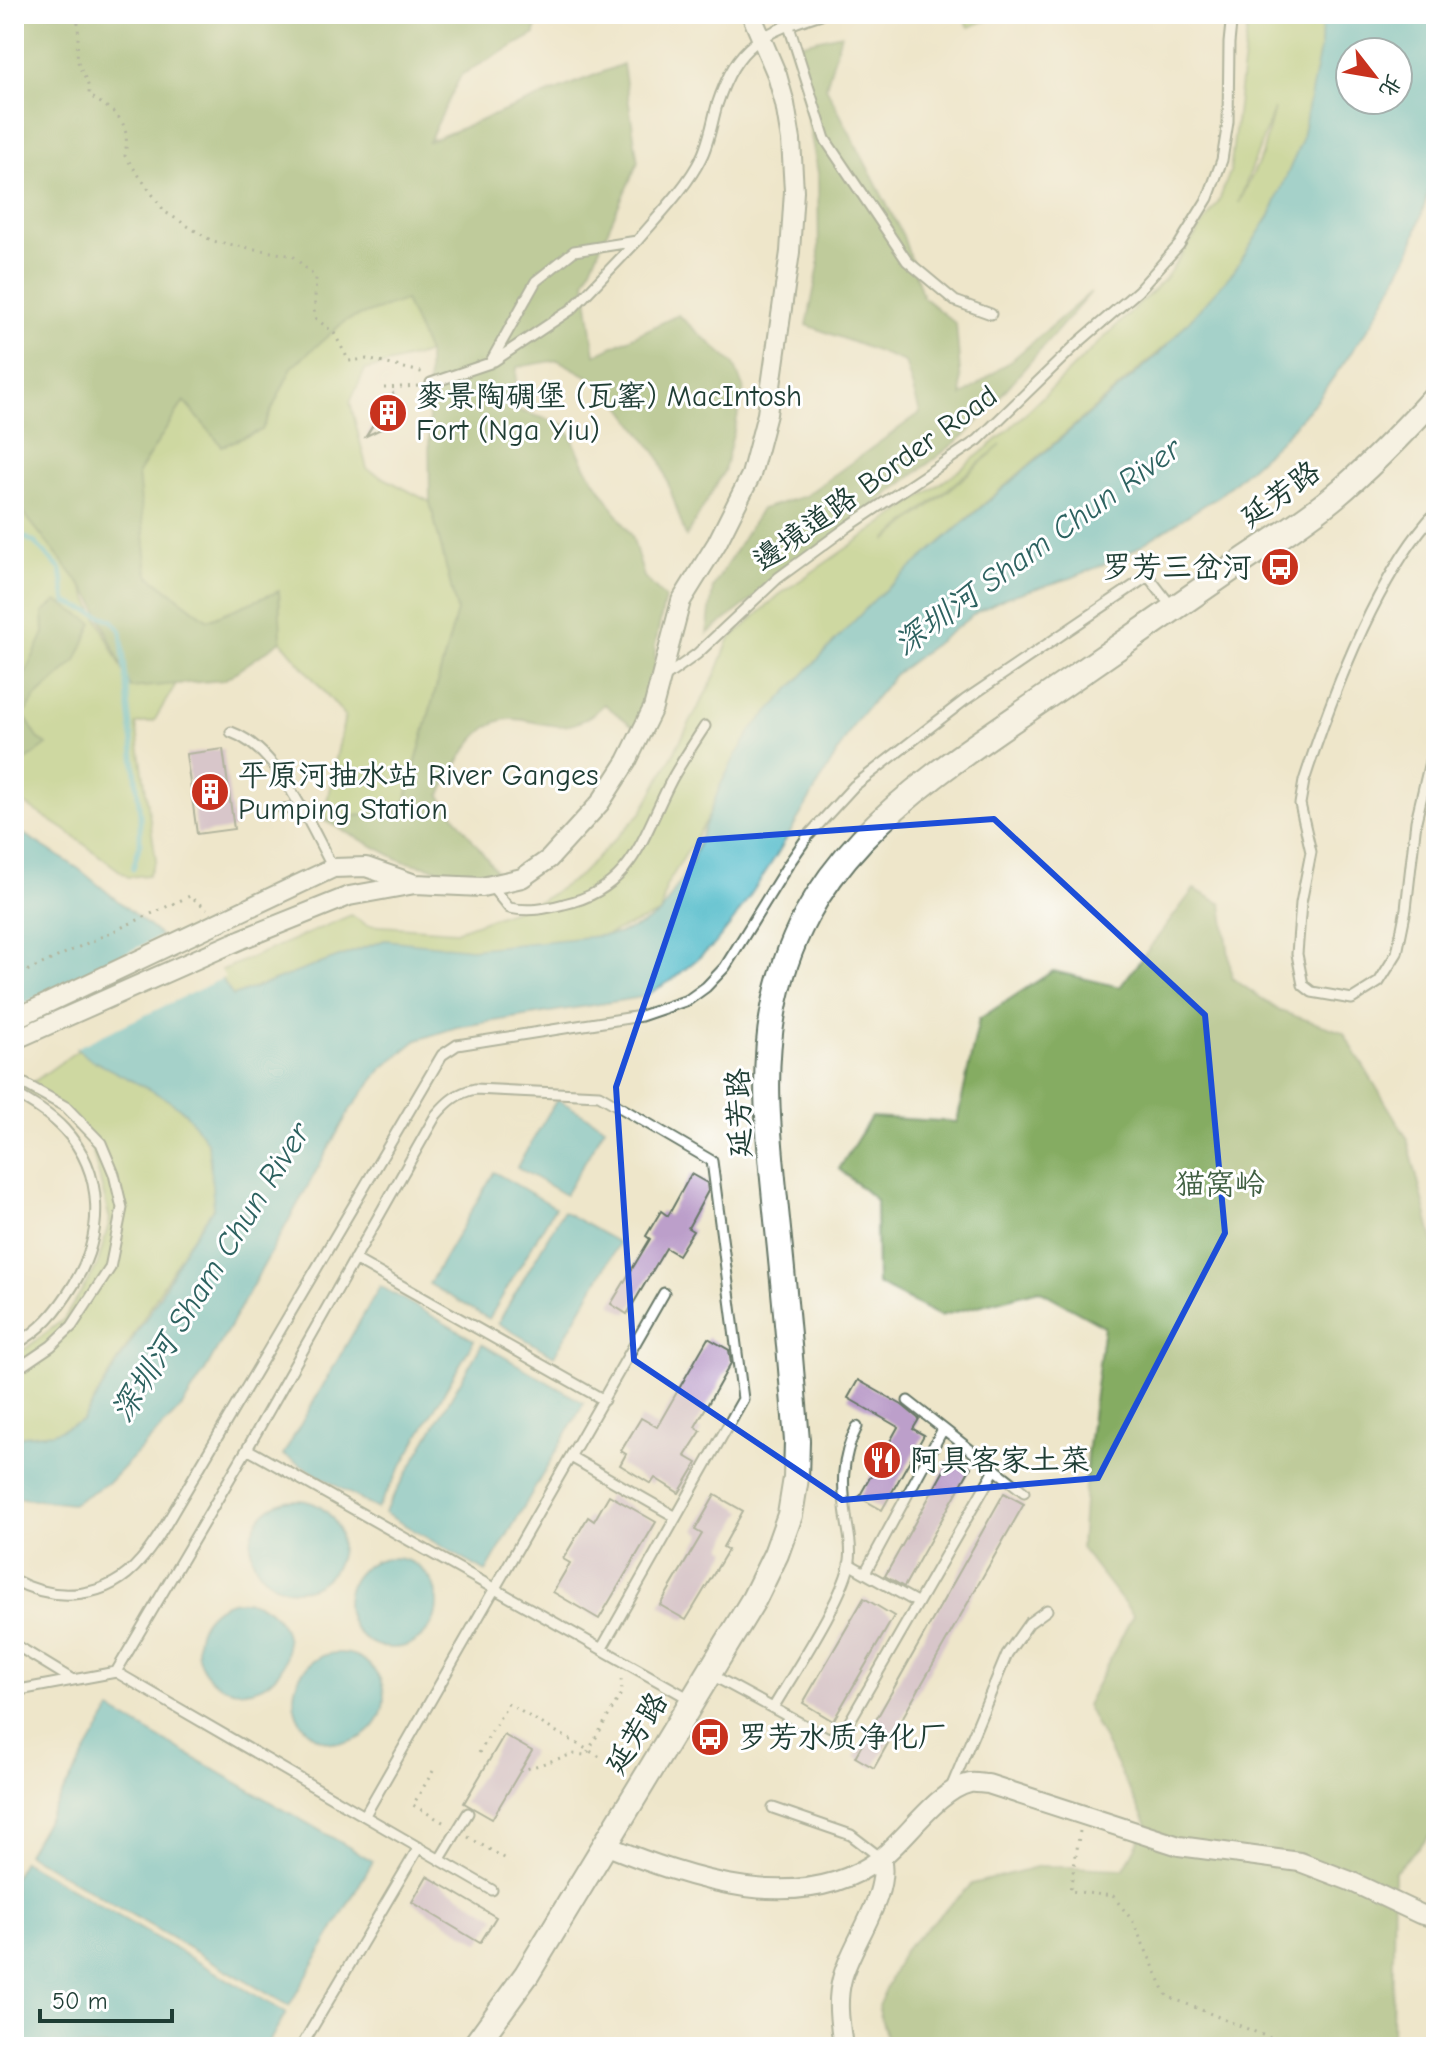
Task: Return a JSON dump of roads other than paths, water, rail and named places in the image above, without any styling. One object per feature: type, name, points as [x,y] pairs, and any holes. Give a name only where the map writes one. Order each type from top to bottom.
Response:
[{"type":"main road","name":"延芳路","points":[[474,2047],[527,1974],[710,1674],[754,1599],[776,1554],[790,1515],[796,1478],[797,1441],[767,1106],[773,1015],[781,975],[821,890],[851,850],[882,817],[953,761],[1333,498],[1390,445],[1436,396]]},
{"type":"street","points":[[21,1037],[349,896],[415,884],[491,886],[522,878],[541,866],[600,803],[641,736],[653,708],[681,601],[717,543],[751,475],[773,383],[790,252],[794,191],[791,140],[777,75],[751,14]]},
{"type":"street","points":[[17,1018],[333,868],[366,867],[415,884]]},
{"type":"street","points":[[605,1845],[713,1882],[759,1888],[808,1887],[840,1881],[881,1858],[949,1793],[970,1783],[988,1784],[1179,1846],[1300,1862],[1436,1918]]},
{"type":"street","points":[[843,2047],[838,1998],[842,1978],[878,1896],[883,1880],[881,1858]]},
{"type":"lane","points":[[431,383],[490,363],[572,309],[637,241],[702,158],[718,102],[741,54],[761,36],[821,14]]},
{"type":"lane","name":"邊境道路 Border Road","points":[[661,679],[697,654],[778,578],[841,531],[978,440],[1079,342],[1138,291],[1179,245],[1208,198],[1222,160],[1228,122],[1232,14]]},
{"type":"lane","points":[[789,26],[825,139],[907,261],[955,301],[991,314]]},
{"type":"lane","points":[[490,363],[536,281],[574,251],[637,241]]},
{"type":"lane","points":[[1436,512],[1399,561],[1360,637],[1304,781],[1300,804],[1311,852],[1301,903],[1297,954],[1303,985],[1312,992],[1352,999],[1379,982],[1397,953],[1406,909],[1416,821],[1436,736]]},
{"type":"lane","points":[[14,1580],[33,1590],[55,1595],[77,1595],[104,1588],[139,1563],[185,1492],[442,1055],[457,1045],[641,1016],[688,1000],[725,967],[788,865],[819,824],[854,786],[898,750],[965,700],[1148,576],[1173,609]]},
{"type":"lane","points":[[491,886],[509,908],[537,910],[583,900],[618,878],[630,865],[673,777],[705,726]]},
{"type":"lane","points":[[231,732],[255,745],[273,765],[333,868]]},
{"type":"lane","points":[[283,809],[299,807]]},
{"type":"lane","points":[[14,1367],[23,1365],[51,1346],[72,1326],[110,1268],[122,1208],[114,1174],[101,1143],[66,1107],[25,1084]]},
{"type":"lane","points":[[116,1672],[247,1449],[436,1115],[461,1092],[493,1088],[599,1095],[712,1161],[743,1399],[602,1648]]},
{"type":"lane","points":[[14,1093],[56,1121],[73,1140],[92,1177],[96,1217],[89,1255],[65,1298],[42,1326],[14,1345]]},
{"type":"lane","points":[[354,1259],[604,1400]]},
{"type":"lane","points":[[365,1815],[664,1293]]},
{"type":"lane","points":[[908,1401],[1024,1492]]},
{"type":"lane","points":[[773,1708],[837,1596],[849,1564],[851,1545],[842,1486],[843,1464],[857,1427]]},
{"type":"lane","points":[[865,1573],[943,1429]]},
{"type":"lane","points":[[247,1449],[693,1701]]},
{"type":"lane","points":[[571,1457],[676,1517]]},
{"type":"lane","points":[[710,1674],[828,1738],[843,1733],[994,1471]]},
{"type":"lane","points":[[849,1564],[918,1603]]},
{"type":"lane","points":[[949,1793],[1007,1654],[1029,1623],[1047,1610]]},
{"type":"lane","points":[[14,1644],[73,1680]]},
{"type":"lane","points":[[14,1691],[116,1672],[492,1890]]},
{"type":"lane","points":[[773,1808],[851,1835],[881,1858]]},
{"type":"lane","points":[[440,1859],[468,1813]]},
{"type":"lane","points":[[301,2047],[419,1847]]},
{"type":"water","name":"深圳河 Sham Chun River","points":[[1322,14],[1436,14],[1436,168],[1410,252],[1372,323],[1318,399],[1280,441],[1220,495],[1124,556],[1071,578],[1007,597],[977,612],[894,675],[856,721],[734,920],[714,945],[672,980],[643,997],[457,1027],[417,1040],[382,1069],[350,1110],[182,1407],[109,1482],[72,1504],[14,1497],[14,1437],[53,1433],[82,1421],[161,1294],[186,1247],[214,1207],[208,1143],[185,1112],[164,1097],[90,1059],[14,1001],[14,828],[79,869],[189,959],[207,957],[233,996],[385,940],[471,949],[618,934],[642,925],[661,913],[691,863],[720,786],[754,727],[875,599],[1160,353],[1234,271],[1270,215],[1301,142],[1321,44]]},
{"type":"water","points":[[557,1099],[605,1127],[565,1195],[517,1167]]},
{"type":"water","points":[[494,1172],[555,1207],[489,1319],[429,1284]]},
{"type":"water","points":[[563,1211],[619,1243],[554,1356],[498,1323]]},
{"type":"water","points":[[380,1286],[474,1340],[377,1509],[283,1455]]},
{"type":"water","points":[[482,1344],[584,1403],[486,1572],[384,1513]]},
{"type":"water","points":[[296,1500],[313,1504],[328,1513],[337,1528],[341,1545],[337,1562],[328,1577],[313,1586],[296,1590],[279,1586],[264,1577],[255,1562],[251,1545],[255,1528],[264,1513],[279,1504]]},
{"type":"water","points":[[392,1558],[409,1562],[424,1571],[433,1586],[437,1603],[433,1620],[424,1635],[409,1644],[392,1648],[375,1644],[360,1635],[351,1620],[347,1603],[351,1586],[360,1571],[375,1562]]},
{"type":"water","points":[[242,1601],[259,1605],[274,1614],[283,1629],[287,1646],[283,1663],[274,1678],[259,1687],[242,1691],[225,1687],[210,1678],[201,1663],[197,1646],[201,1629],[210,1614],[225,1605]]},
{"type":"water","points":[[339,1653],[356,1657],[371,1666],[380,1681],[384,1698],[380,1715],[371,1730],[356,1739],[339,1743],[322,1739],[307,1730],[298,1715],[294,1698],[298,1681],[307,1666],[322,1657]]},
{"type":"water","points":[[111,1710],[373,1861],[289,2006],[27,1854]]},
{"type":"water","points":[[23,1861],[286,2013],[266,2047],[14,2047],[14,1877]]},
{"type":"waterway","points":[[14,531],[35,543],[61,570],[66,602],[112,620],[121,631],[140,815],[140,843],[133,869]]},
{"type":"place","name":"麥景陶碉堡 (瓦窰) MacIntosh Fort (Nga Yiu)","points":[[388,413]]},
{"type":"place","name":"罗芳三岔河","points":[[1280,567]]},
{"type":"place","name":"平原河抽水站 River Ganges Pumping Station","points":[[210,792]]},
{"type":"place","name":"阿具客家土菜","points":[[882,1460]]},
{"type":"place","name":"罗芳水质净化厂","points":[[710,1737]]},
{"type":"park label","name":"猫窝岭","points":[[1220,1184]]}]
